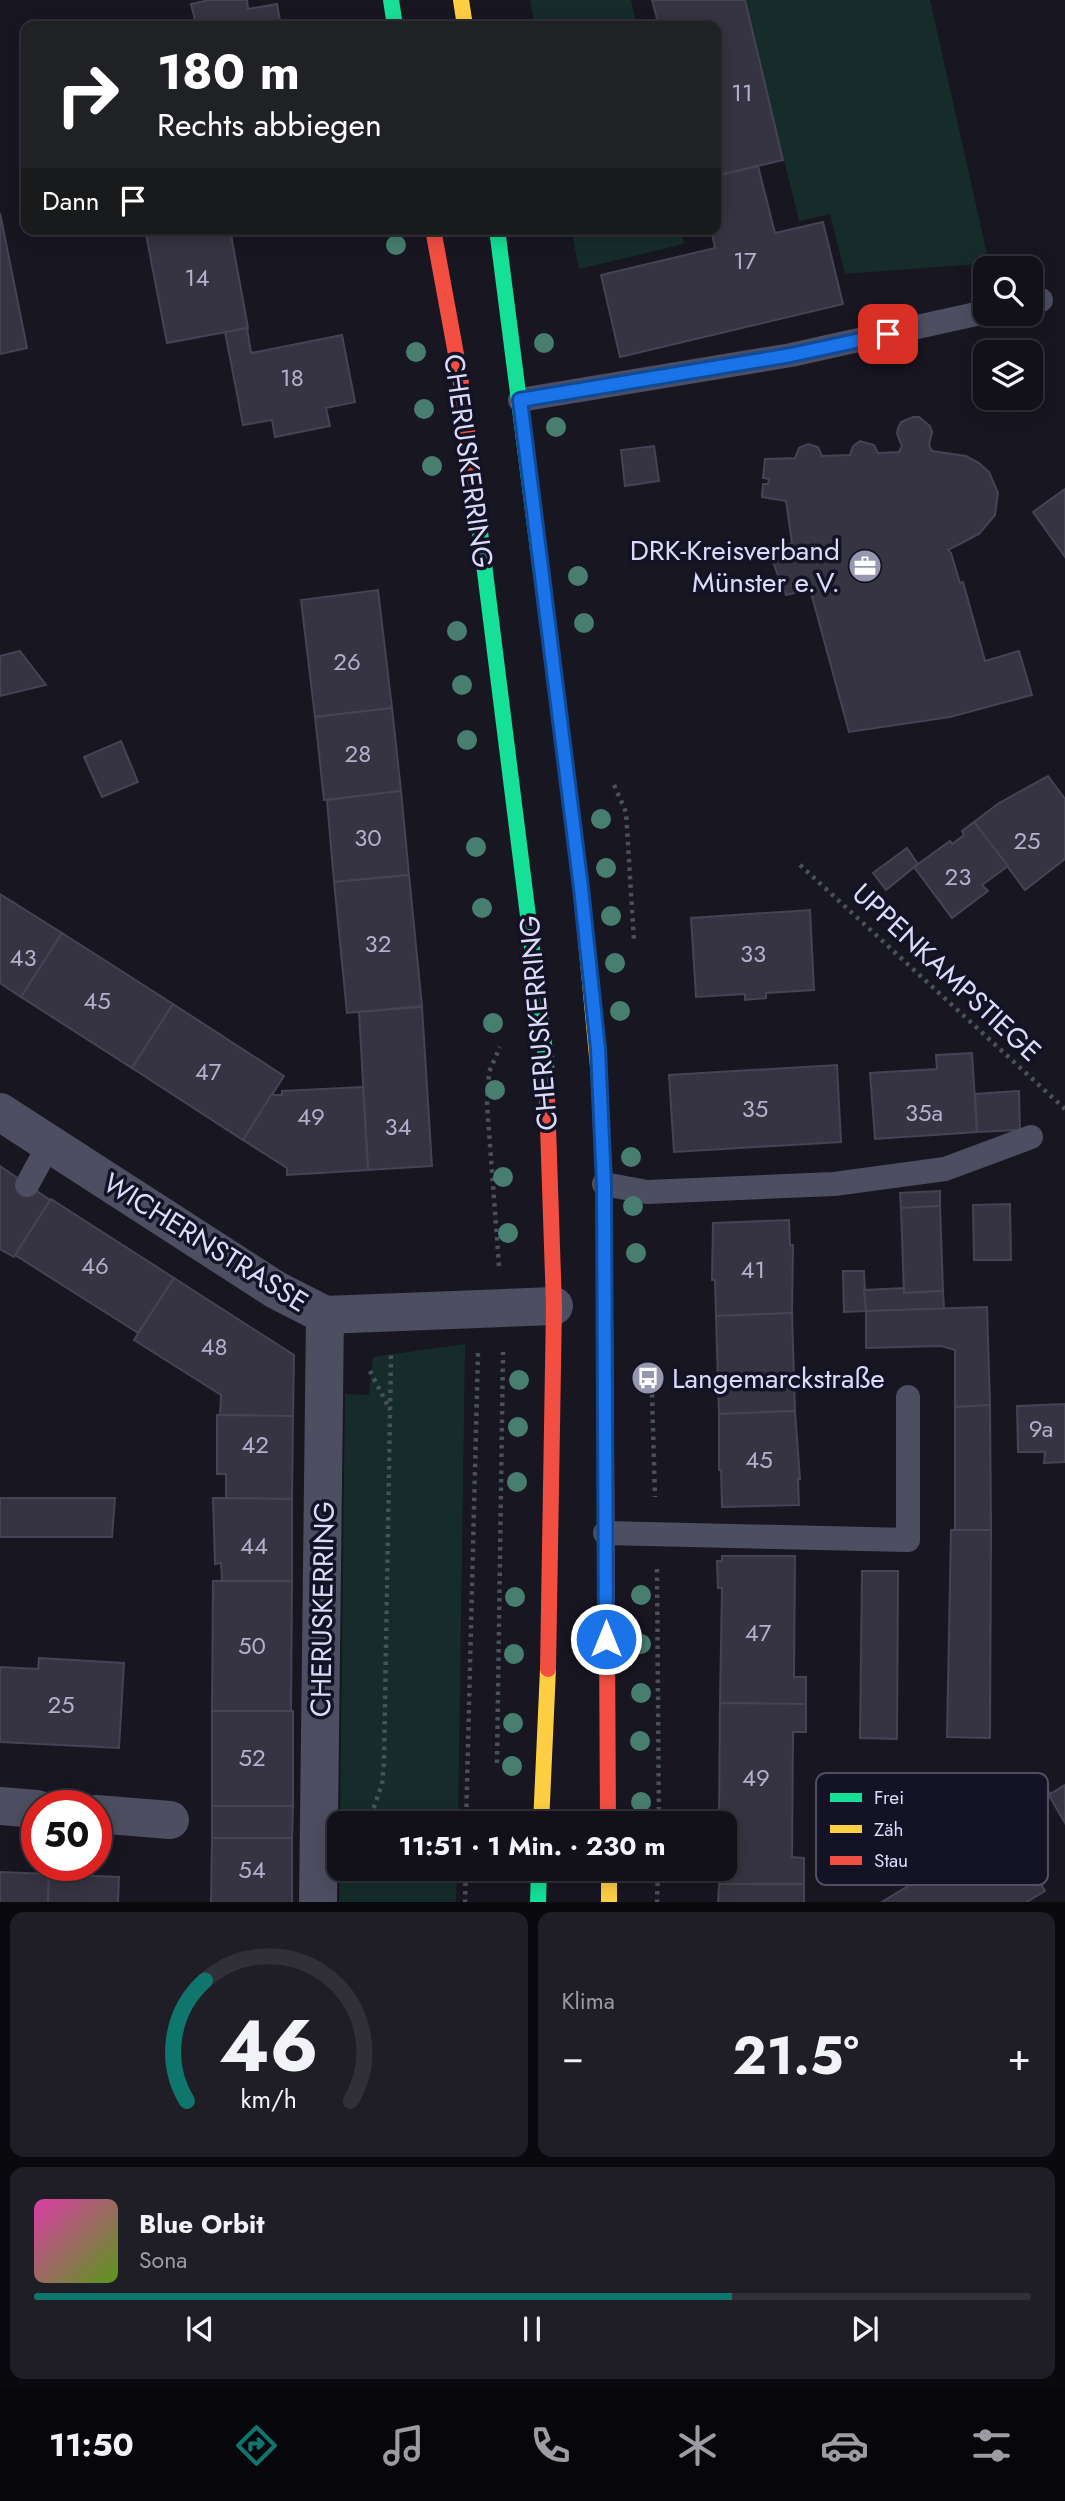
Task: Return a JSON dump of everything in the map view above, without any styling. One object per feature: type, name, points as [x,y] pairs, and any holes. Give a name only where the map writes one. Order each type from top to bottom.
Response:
[{"type":"main road","points":[[391,0],[395,21]]},
{"type":"main road","points":[[461,0],[464,21]]},
{"type":"main road","name":"CHERUSKERRING","points":[[434,235],[460,376],[546,1060],[554,1306],[551,1600],[542,1811]]},
{"type":"main road","name":"CHERUSKERRING","points":[[498,235],[581,888],[598,1049],[604,1184],[608,1811]]},
{"type":"main road","points":[[538,1902],[539,1881]]},
{"type":"main road","points":[[609,1881],[609,1902]]},
{"type":"street","name":"WICHERNSTRASSE","points":[[0,1112],[276,1290],[325,1315],[554,1306]]},
{"type":"street","name":"CHERUSKERRING","points":[[318,1902],[325,1315]]},
{"type":"street","points":[[0,1806],[21,1808]]},
{"type":"street","points":[[112,1815],[170,1820]]},
{"type":"lane","points":[[520,400],[791,355],[973,315]]},
{"type":"lane","points":[[604,1184],[647,1192],[834,1184],[945,1169],[1031,1137]]},
{"type":"lane","points":[[27,1185],[50,1143]]},
{"type":"lane","points":[[605,1533],[908,1540],[908,1397]]},
{"type":"path","name":"UPPENKAMPSTIEGE","points":[[800,865],[1065,1109]]},
{"type":"path","points":[[489,1309],[497,1769]]},
{"type":"path","points":[[467,1811],[489,1309]]},
{"type":"path","points":[[373,1811],[382,1784],[384,1763],[392,1313]]},
{"type":"path","points":[[465,1902],[466,1881]]},
{"type":"path","points":[[657,1902],[658,1881]]},
{"type":"green space","points":[[530,0],[631,0],[636,21],[534,21]]},
{"type":"green space","points":[[745,0],[930,0],[987,256],[973,256],[973,264],[845,274],[830,214],[799,221]]},
{"type":"green space","points":[[572,235],[682,235],[684,244],[579,269]]},
{"type":"green space","points":[[465,1344],[458,1811],[340,1811],[345,1394],[369,1395],[373,1357]]},
{"type":"green space","points":[[340,1881],[457,1881],[456,1902],[339,1902]]},
{"type":"building","points":[[209,0],[247,0],[248,9],[277,4],[280,21],[190,21],[195,20],[191,4]]},
{"type":"building","points":[[652,0],[745,0],[783,160],[721,175],[721,21],[658,21]]},
{"type":"building","points":[[758,166],[775,233],[823,222],[843,304],[620,357],[601,275],[715,248],[712,235],[721,235],[721,175]]},
{"type":"building","points":[[0,213],[27,348],[0,354]]},
{"type":"building","points":[[146,235],[231,235],[248,328],[167,343]]},
{"type":"building","points":[[247,328],[251,353],[342,335],[355,402],[326,408],[330,426],[275,437],[272,420],[243,425],[225,332]]},
{"type":"building","name":"DRK-Kreisverband Münster e.V.","points":[[919,417],[930,426],[932,432],[929,445],[932,451],[966,456],[979,463],[989,472],[998,493],[995,515],[979,534],[948,550],[960,583],[963,582],[985,661],[1019,651],[1032,695],[950,717],[849,732],[810,589],[786,595],[782,584],[786,582],[785,578],[779,578],[770,554],[792,543],[786,501],[762,497],[763,484],[768,484],[769,479],[763,478],[765,459],[795,458],[799,448],[808,444],[818,447],[822,456],[850,455],[853,446],[860,441],[874,445],[878,453],[899,452],[902,446],[897,434],[898,428],[901,422]]},
{"type":"building","points":[[654,446],[659,481],[625,486],[621,450]]},
{"type":"building","points":[[1065,489],[1065,557],[1033,512]]},
{"type":"building","points":[[378,590],[392,708],[315,717],[301,600]]},
{"type":"building","points":[[20,651],[46,685],[0,696],[0,656]]},
{"type":"building","points":[[392,708],[401,791],[324,800],[315,717]]},
{"type":"building","points":[[121,741],[138,782],[102,797],[84,757]]},
{"type":"building","points":[[1048,776],[1065,799],[1065,859],[1025,890],[974,822],[999,803]]},
{"type":"building","points":[[401,791],[409,875],[334,882],[327,800]]},
{"type":"building","points":[[974,822],[1008,866],[982,885],[988,891],[952,918],[914,867],[950,841],[952,844],[964,835],[962,831]]},
{"type":"building","points":[[907,848],[918,864],[886,890],[873,873]]},
{"type":"building","points":[[409,875],[422,1006],[347,1013],[334,882]]},
{"type":"building","points":[[0,894],[62,933],[21,997],[0,983]]},
{"type":"building","points":[[810,910],[814,990],[766,993],[766,998],[745,1000],[745,994],[696,997],[691,918]]},
{"type":"building","points":[[62,933],[173,1004],[132,1068],[21,997]]},
{"type":"building","points":[[173,1004],[284,1076],[243,1140],[132,1068]]},
{"type":"building","points":[[422,1007],[432,1166],[368,1170],[359,1012]]},
{"type":"building","points":[[972,1053],[977,1132],[875,1139],[870,1073],[937,1069],[936,1055]]},
{"type":"building","points":[[837,1065],[841,1142],[674,1152],[669,1075]]},
{"type":"building","points":[[363,1087],[368,1170],[287,1175],[287,1168],[243,1140],[271,1095],[282,1095],[282,1091]]},
{"type":"building","points":[[1019,1091],[1020,1130],[977,1132],[975,1094]]},
{"type":"building","points":[[0,1166],[50,1200],[14,1257],[0,1249]]},
{"type":"building","points":[[940,1191],[940,1206],[901,1208],[900,1193]]},
{"type":"building","points":[[51,1199],[174,1278],[138,1333],[15,1255]]},
{"type":"building","points":[[1010,1204],[1011,1260],[974,1260],[973,1205]]},
{"type":"building","points":[[940,1206],[943,1291],[904,1293],[901,1208]]},
{"type":"building","points":[[789,1220],[790,1245],[793,1245],[792,1313],[716,1316],[715,1280],[712,1280],[713,1223]]},
{"type":"building","points":[[843,1271],[864,1271],[866,1311],[844,1312]]},
{"type":"building","points":[[174,1278],[294,1355],[293,1416],[220,1415],[221,1395],[134,1340]]},
{"type":"building","points":[[904,1288],[904,1293],[943,1291],[944,1309],[866,1311],[864,1290]]},
{"type":"building","points":[[987,1307],[990,1405],[955,1407],[955,1350],[941,1346],[866,1348],[866,1311]]},
{"type":"building","points":[[792,1313],[795,1411],[719,1414],[716,1316]]},
{"type":"building","points":[[1065,1404],[1065,1462],[1044,1463],[1045,1452],[1018,1452],[1017,1406]]},
{"type":"building","points":[[990,1405],[991,1530],[955,1530],[955,1407]]},
{"type":"building","points":[[795,1411],[800,1479],[799,1505],[722,1507],[719,1414]]},
{"type":"building","points":[[217,1415],[293,1416],[292,1499],[226,1498],[226,1474],[217,1474]]},
{"type":"building","points":[[0,1498],[115,1498],[112,1537],[0,1537]]},
{"type":"building","points":[[213,1498],[292,1499],[292,1581],[222,1581],[221,1563],[215,1564]]},
{"type":"building","points":[[951,1530],[991,1530],[990,1738],[947,1737]]},
{"type":"building","points":[[722,1556],[795,1556],[794,1677],[806,1677],[806,1704],[720,1703],[722,1588],[718,1588],[717,1561],[722,1561]]},
{"type":"building","points":[[862,1571],[898,1571],[897,1739],[860,1738]]},
{"type":"building","points":[[213,1581],[292,1581],[291,1711],[212,1711]]},
{"type":"building","points":[[39,1658],[124,1663],[119,1748],[0,1742],[0,1667],[38,1669]]},
{"type":"building","points":[[720,1703],[806,1704],[806,1732],[793,1732],[792,1857],[804,1858],[804,1884],[719,1884],[719,1881],[737,1881],[737,1811],[719,1811]]},
{"type":"building","points":[[212,1711],[293,1711],[293,1806],[212,1806]]},
{"type":"building","points":[[1065,1785],[1065,1823],[1048,1794],[1048,1790],[1050,1794]]},
{"type":"building","points":[[212,1806],[293,1806],[292,1838],[212,1838]]},
{"type":"building","points":[[212,1838],[292,1838],[292,1902],[211,1902]]},
{"type":"building","points":[[0,1872],[21,1873],[21,1881],[49,1881],[48,1902],[0,1902]]},
{"type":"building","points":[[112,1877],[119,1877],[118,1902],[48,1902],[49,1881],[112,1881]]},
{"type":"building","points":[[719,1884],[804,1884],[804,1902],[718,1902]]},
{"type":"building","points":[[910,1885],[1042,1885],[1045,1891],[1027,1902],[882,1902]]},
{"type":"traffic: fast","points":[[391,0],[394,21]]},
{"type":"traffic: fast","points":[[498,235],[547,620]]},
{"type":"traffic: fast","points":[[478,516],[546,1060],[547,1097]]},
{"type":"traffic: fast","points":[[599,1077],[604,1184],[606,1448]]},
{"type":"traffic: fast","points":[[538,1902],[539,1881]]},
{"type":"traffic: slow","points":[[461,0],[464,21]]},
{"type":"traffic: slow","points":[[547,620],[581,888],[599,1077]]},
{"type":"traffic: slow","points":[[542,1811],[548,1669]]},
{"type":"traffic: slow","points":[[609,1881],[609,1902]]},
{"type":"traffic: jam","points":[[434,235],[460,376],[478,516]]},
{"type":"traffic: jam","points":[[547,1097],[554,1306],[548,1669]]},
{"type":"traffic: jam","points":[[606,1448],[608,1811]]},
{"type":"place","name":"DRK-Kreisverband Münster e.V.","points":[[865,566]]},
{"type":"place","name":"Langemarckstraße","points":[[648,1378]]},
{"type":"route","points":[[606,1639],[604,1184],[598,1049],[581,888],[520,400],[791,355],[888,334]]}]
